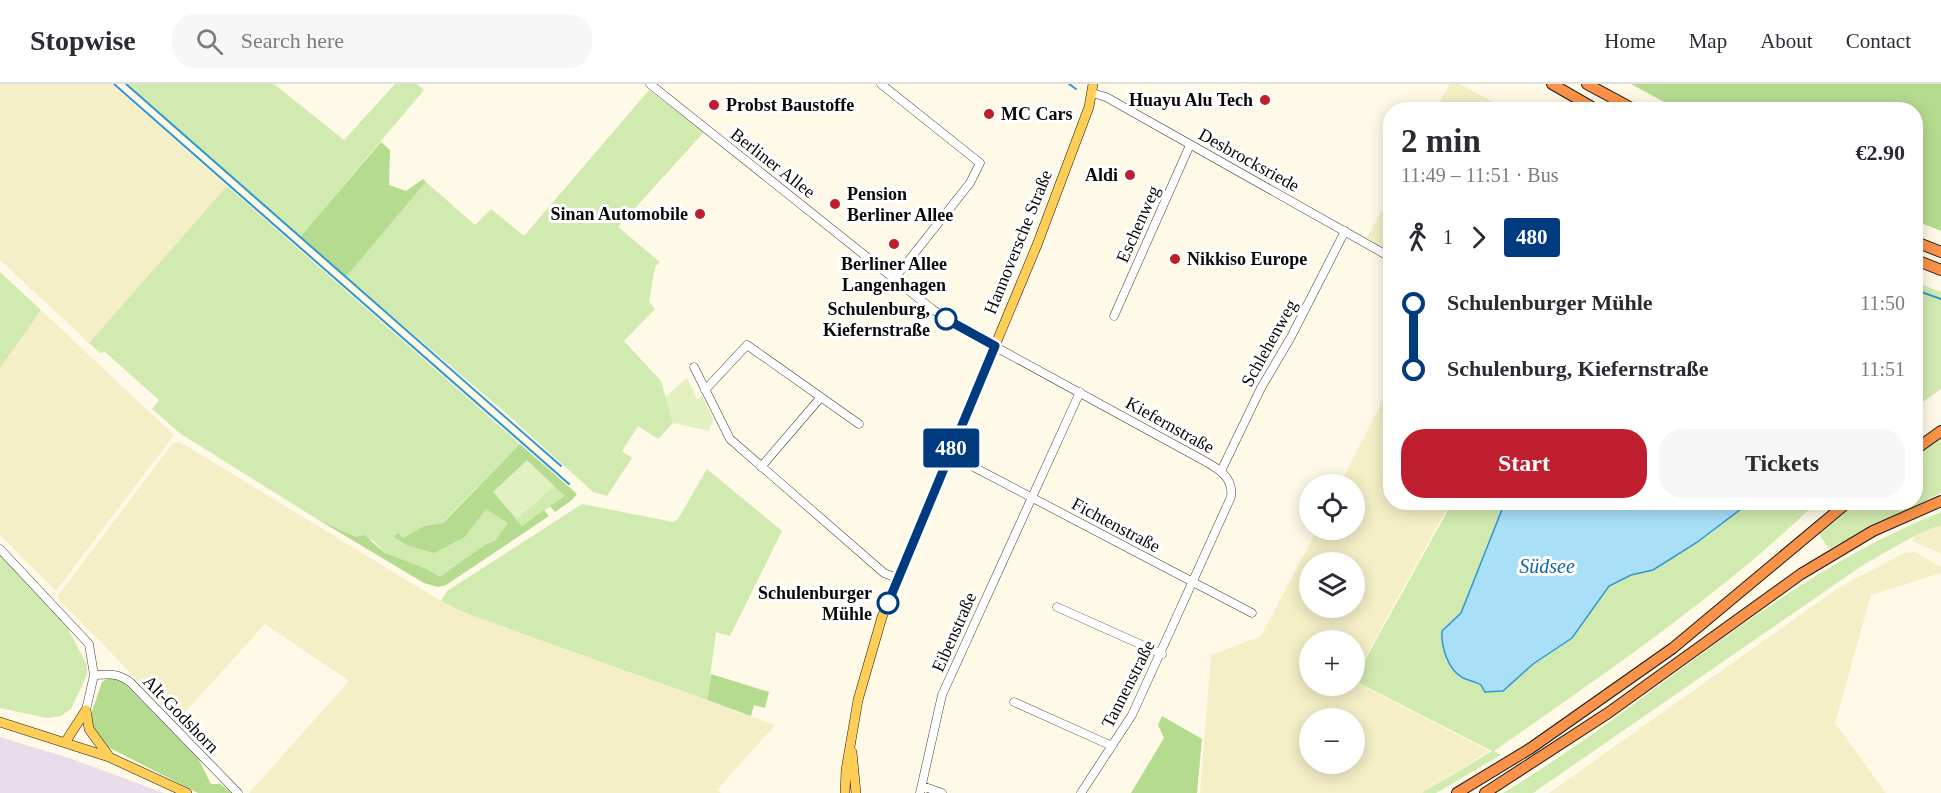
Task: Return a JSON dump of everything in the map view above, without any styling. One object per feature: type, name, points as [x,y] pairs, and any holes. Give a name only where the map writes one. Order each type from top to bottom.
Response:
[{"type":"highway","points":[[1552,84],[1583,102]]},
{"type":"highway","points":[[1587,84],[1620,102]]},
{"type":"highway","points":[[1923,245],[1941,252]]},
{"type":"highway","points":[[1923,264],[1941,270]]},
{"type":"highway","points":[[1923,444],[1941,431]]},
{"type":"highway","points":[[1923,509],[1941,501]]},
{"type":"highway","points":[[1457,793],[1531,748],[1664,655],[1838,510]]},
{"type":"highway","points":[[1485,793],[1608,713],[1750,608],[1809,568],[1873,531],[1921,510]]},
{"type":"main road","name":"Hannoversche Straße","points":[[845,793],[846,770],[852,750],[858,700],[869,657],[897,578],[1037,245],[1092,88]]},
{"type":"main road","points":[[66,741],[87,715]]},
{"type":"main road","points":[[79,745],[87,715]]},
{"type":"main road","points":[[87,715],[89,729],[109,757]]},
{"type":"main road","points":[[0,722],[79,745],[187,793]]},
{"type":"main road","name":"Hannoversche Straße","points":[[852,750],[856,793]]},
{"type":"street","name":"Berliner Allee","points":[[650,84],[932,309],[995,346]]},
{"type":"street","points":[[882,84],[980,163],[970,183],[894,279]]},
{"type":"street","name":"Desbrocksriede","points":[[1092,88],[1383,253]]},
{"type":"street","name":"Eschenweg","points":[[1114,316],[1190,145]]},
{"type":"street","name":"Schlehenweg","points":[[1221,471],[1261,388],[1291,337],[1345,231]]},
{"type":"street","points":[[705,390],[747,345],[859,424]]},
{"type":"street","name":"Kiefernstraße","points":[[995,346],[1221,471],[1229,482],[1231,497],[1193,583]]},
{"type":"street","points":[[694,368],[725,435],[884,573],[897,578]]},
{"type":"street","name":"Eibenstraße","points":[[921,790],[942,695],[1080,392]]},
{"type":"street","points":[[761,467],[821,397]]},
{"type":"street","name":"Fichtenstraße","points":[[966,463],[1252,613]]},
{"type":"street","points":[[0,549],[89,644],[94,675],[87,715]]},
{"type":"street","name":"Tannenstraße","points":[[1082,793],[1132,715],[1193,583]]},
{"type":"street","points":[[1057,607],[1162,654]]},
{"type":"street","name":"Alt-Godshorn","points":[[94,675],[112,674],[122,676],[130,682],[238,793]]},
{"type":"street","points":[[1014,702],[1113,746]]},
{"type":"street","points":[[921,790],[942,793]]},
{"type":"shaded area","points":[[0,84],[111,84],[227,186],[89,343],[0,260]]},
{"type":"shaded area","points":[[1450,84],[1460,84],[1493,102],[1440,102]]},
{"type":"shaded area","points":[[1383,208],[1383,247],[1367,238]]},
{"type":"shaded area","points":[[41,310],[174,435],[56,591],[0,535],[0,368]]},
{"type":"shaded area","points":[[1383,400],[1383,510],[1446,510],[1365,658],[1365,630],[1299,630],[1299,696],[1365,696],[1365,687],[1489,751],[1422,793],[1200,793],[1211,655],[1261,636],[1299,564],[1299,618],[1365,618],[1365,552],[1305,552],[1312,540],[1365,540],[1365,474],[1345,474]]},
{"type":"shaded area","points":[[180,442],[436,598],[468,614],[775,725],[717,790],[721,793],[249,793],[349,681],[265,624],[177,721],[57,597],[173,443]]},
{"type":"shaded area","points":[[1941,525],[1941,554],[1912,541],[1917,533]]},
{"type":"shaded area","points":[[1915,552],[1941,567],[1941,573],[1871,595],[1835,723],[1886,793],[1549,793],[1838,588],[1904,553]]},
{"type":"shaded area","points":[[0,737],[69,758],[164,793],[0,793]]},
{"type":"green space","points":[[127,84],[274,84],[344,140],[395,84],[417,84],[424,90],[300,237]]},
{"type":"green space","points":[[1631,84],[1941,84],[1941,231],[1923,224],[1923,102],[1664,102]]},
{"type":"green space","points":[[649,90],[704,132],[618,227],[660,262],[655,267],[649,302],[655,309],[624,341],[661,381],[673,423],[658,439],[638,426],[622,451],[632,458],[607,496],[593,492],[507,414],[346,277],[426,182],[475,225],[491,209],[524,236]]},
{"type":"green space","points":[[381,142],[390,150],[389,185],[406,191],[423,179],[426,182],[346,277],[300,237]]},
{"type":"green space","points":[[227,186],[520,444],[442,523],[424,526],[403,538],[407,545],[465,537],[486,508],[509,523],[495,541],[486,544],[440,578],[425,568],[385,553],[374,541],[356,537],[317,519],[181,434],[152,409],[159,400],[105,352],[100,353],[89,343]]},
{"type":"green space","points":[[0,272],[41,310],[0,368]]},
{"type":"green space","points":[[1923,285],[1941,292],[1941,389],[1923,402]]},
{"type":"green space","points":[[687,378],[697,399],[703,397],[713,420],[709,431],[673,423],[665,397]]},
{"type":"green space","points":[[1941,439],[1941,493],[1923,502],[1923,451]]},
{"type":"green space","points":[[520,444],[577,494],[555,512],[550,506],[565,496],[527,460],[493,492],[522,526],[544,510],[549,516],[446,585],[438,587],[424,583],[317,519],[356,537],[364,535],[385,553],[425,568],[440,577],[486,544],[495,541],[508,523],[486,509],[465,537],[434,553],[407,545],[394,537],[398,533],[403,538],[424,526],[443,523]]},
{"type":"green space","points":[[527,460],[566,496],[522,526],[493,492]]},
{"type":"green space","points":[[527,461],[554,486],[517,519],[494,492]]},
{"type":"green space","points":[[707,469],[782,531],[730,636],[716,632],[707,700],[468,614],[441,601],[447,591],[582,504],[673,522],[678,519]]},
{"type":"green space","points":[[1448,510],[1502,510],[1461,613],[1442,631],[1445,650],[1454,671],[1463,679],[1481,685],[1485,692],[1503,691],[1533,664],[1572,638],[1609,586],[1631,575],[1653,570],[1696,543],[1740,510],[1808,510],[1740,570],[1660,633],[1494,751],[1501,755],[1436,793],[1422,793],[1492,751],[1365,686],[1365,660]]},
{"type":"green space","points":[[1848,510],[1907,510],[1829,549],[1819,534]]},
{"type":"green space","points":[[1941,512],[1941,525],[1911,538],[1863,565],[1533,793],[1503,793],[1558,758],[1717,643],[1824,571],[1881,539]]},
{"type":"green space","points":[[0,555],[63,619],[87,665],[87,675],[71,709],[61,716],[47,718],[0,708]]},
{"type":"green space","points":[[711,674],[769,692],[765,708],[754,705],[751,716],[707,700]]},
{"type":"green space","points":[[110,677],[122,681],[198,758],[211,784],[220,784],[232,793],[198,793],[106,746],[92,725],[92,711],[102,682]]},
{"type":"green space","points":[[1162,716],[1202,739],[1197,793],[1131,793],[1164,738],[1158,725]]},
{"type":"water","name":"Südsee","points":[[1502,510],[1740,510],[1696,543],[1653,570],[1631,575],[1609,586],[1572,638],[1533,664],[1503,691],[1485,692],[1481,685],[1463,678],[1453,670],[1444,651],[1442,631],[1461,613]]},
{"type":"waterway","points":[[114,84],[569,484]]},
{"type":"waterway","points":[[126,84],[561,466]]},
{"type":"waterway","points":[[1069,84],[1076,89]]},
{"type":"waterway","points":[[1923,293],[1941,299]]},
{"type":"bus line","name":"480","points":[[888,603],[995,346],[946,319]]},
{"type":"place","name":"Huayu Alu Tech","points":[[1265,100]]},
{"type":"place","name":"Probst Baustoffe","points":[[714,105]]},
{"type":"place","name":"MC Cars","points":[[989,114]]},
{"type":"place","name":"Aldi","points":[[1130,175]]},
{"type":"place","name":"Pension Berliner Allee","points":[[835,204]]},
{"type":"place","name":"Sinan Automobile","points":[[700,214]]},
{"type":"place","name":"Berliner Allee Langenhagen","points":[[894,244]]},
{"type":"place","name":"Nikkiso Europe","points":[[1175,259]]},
{"type":"place","name":"Schulenburg, Kiefernstraße","points":[[946,319]]},
{"type":"place","name":"Schulenburger Mühle","points":[[888,603]]}]
